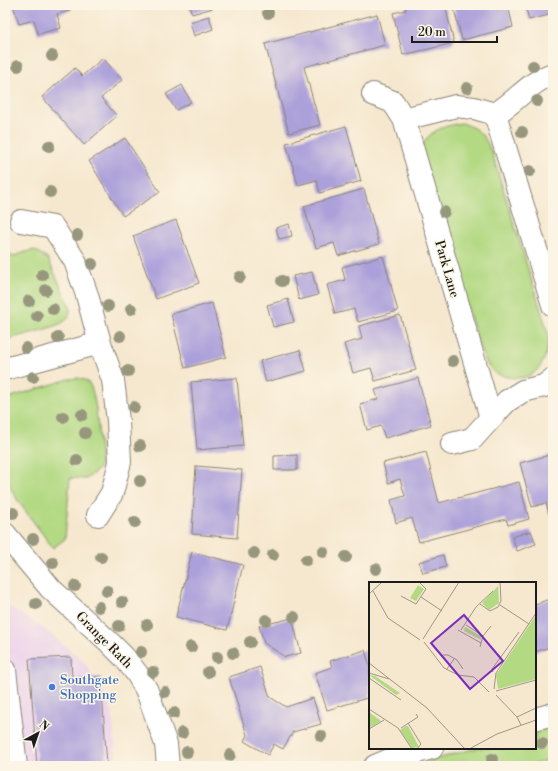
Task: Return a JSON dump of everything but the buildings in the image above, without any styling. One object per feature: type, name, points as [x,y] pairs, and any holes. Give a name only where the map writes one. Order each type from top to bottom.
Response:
[{"type":"street","points":[[404,119],[456,106],[474,108],[495,114],[505,109],[533,85],[553,74]]},
{"type":"street","name":"Park Lane","points":[[372,94],[393,102],[404,119],[490,418]]},
{"type":"street","points":[[495,114],[553,305]]},
{"type":"street","points":[[21,221],[53,227],[75,261],[113,380],[118,421],[120,462],[112,493],[98,515]]},
{"type":"street","points":[[5,369],[100,343]]},
{"type":"street","points":[[452,444],[472,439],[507,401],[523,391],[544,386],[553,379]]},
{"type":"street","name":"Grange Rath","points":[[5,534],[51,589],[109,642],[124,657],[138,675],[147,691],[166,744],[168,766]]},
{"type":"street","points":[[5,670],[16,766]]},
{"type":"street","points":[[536,719],[553,714]]},
{"type":"street","points":[[375,766],[389,760],[428,749]]},
{"type":"shaded area","name":"Southgate Shopping","points":[[5,604],[43,628],[85,663],[112,711],[117,766],[5,766]]},
{"type":"green space","points":[[462,123],[474,128],[484,137],[492,153],[549,336],[543,362],[533,374],[526,377],[507,377],[492,371],[480,349],[422,155],[423,143],[431,134],[446,126]]},
{"type":"green space","points":[[5,247],[12,257],[35,250],[48,259],[70,307],[69,316],[65,321],[45,329],[5,340]]},
{"type":"green space","points":[[77,378],[88,382],[92,390],[98,424],[100,465],[98,470],[86,479],[70,478],[65,539],[53,548],[18,501],[5,478],[5,399],[69,379]]},
{"type":"green space","points":[[553,726],[553,759],[528,766],[412,766],[472,749],[536,749],[536,731]]},
{"type":"place","name":"Southgate Shopping","points":[[52,687]]}]
